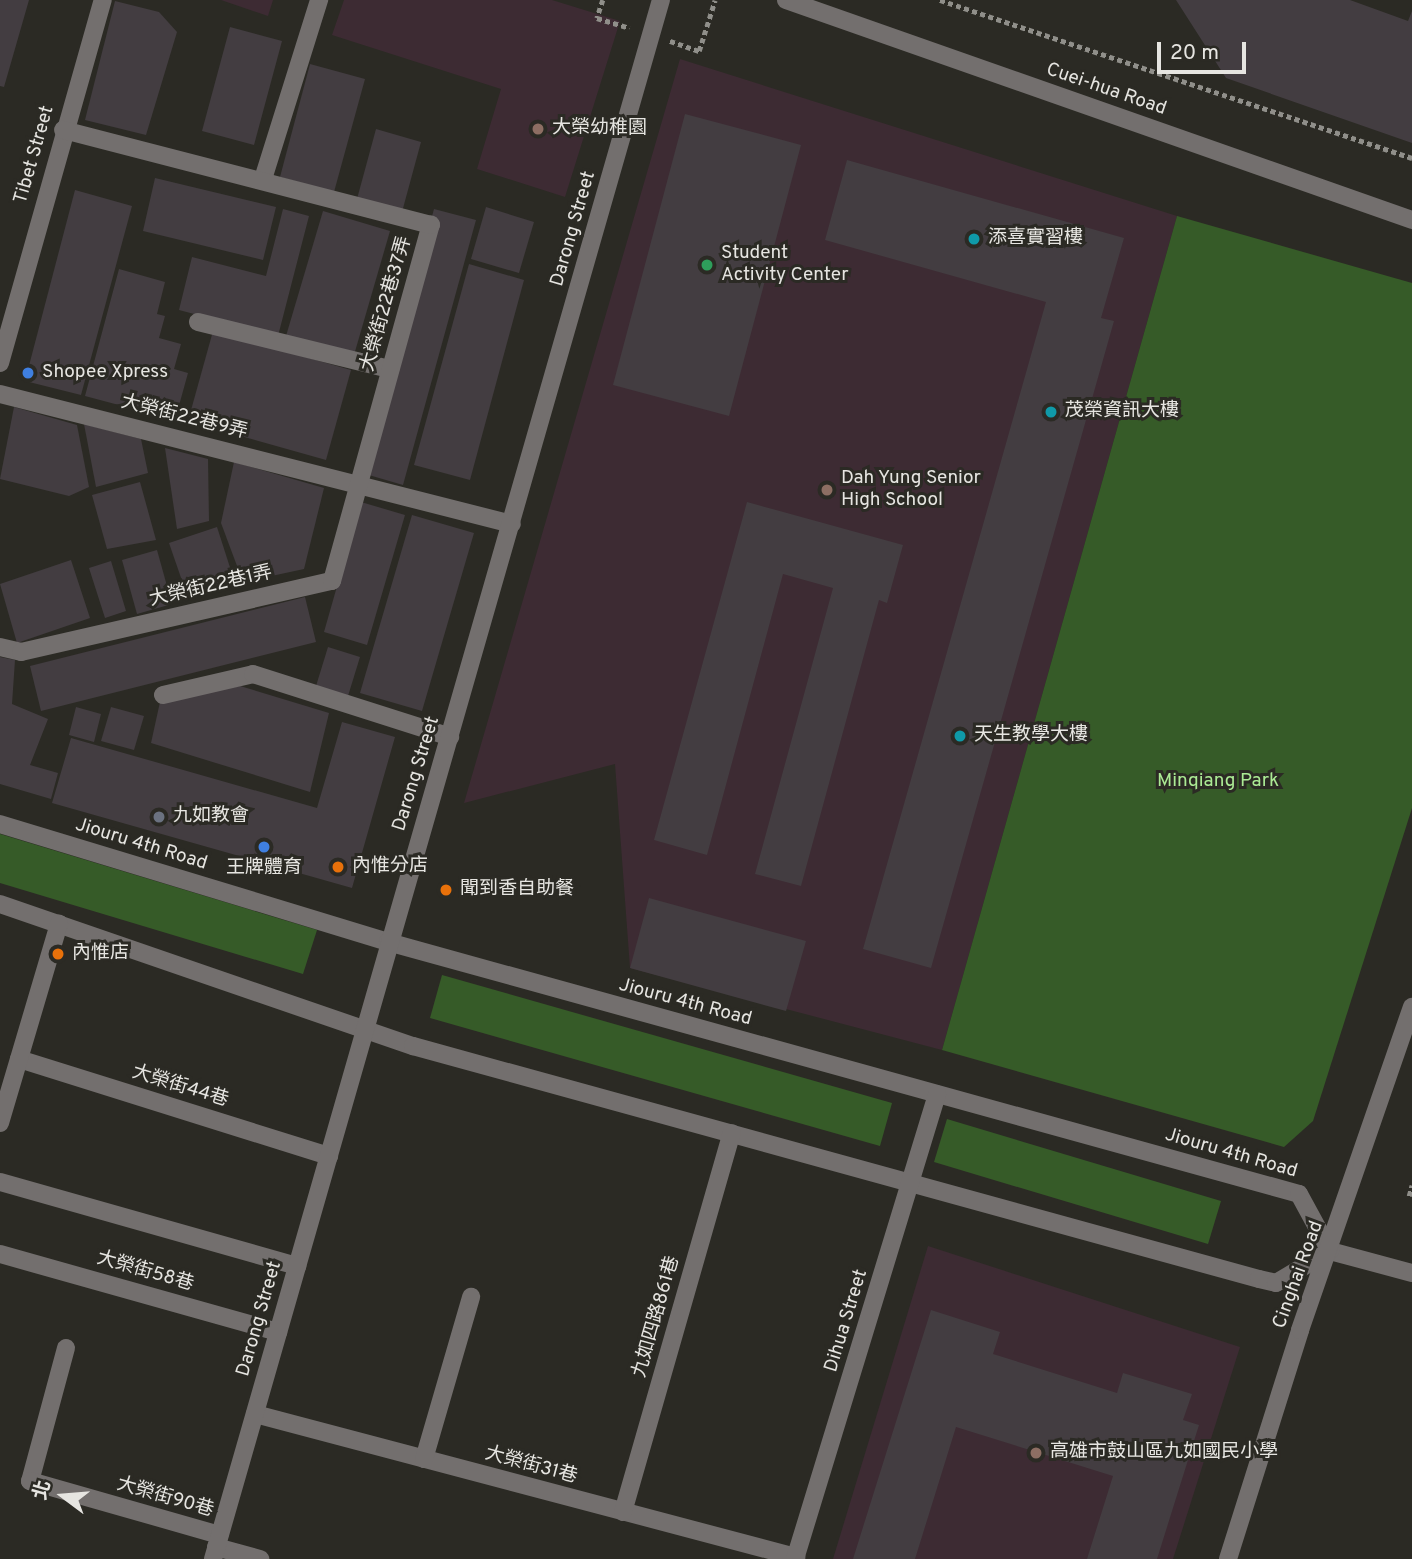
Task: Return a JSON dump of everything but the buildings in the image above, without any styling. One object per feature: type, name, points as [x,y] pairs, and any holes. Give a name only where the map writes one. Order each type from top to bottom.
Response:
[{"type":"street","name":"Tibet Street","points":[[0,363],[63,130],[103,0]]},
{"type":"street","points":[[263,179],[319,0]]},
{"type":"street","name":"Darong Street","points":[[216,1547],[661,0]]},
{"type":"street","name":"Cuei-hua Road","points":[[786,0],[1412,220]]},
{"type":"street","name":"大榮街22巷37弄","points":[[63,130],[263,179],[431,225],[358,482]]},
{"type":"street","points":[[198,322],[390,369]]},
{"type":"street","name":"大榮街22巷9弄","points":[[0,394],[358,482],[512,524]]},
{"type":"street","name":"大榮街22巷1弄","points":[[0,647],[21,652],[332,581],[358,482]]},
{"type":"street","points":[[163,695],[253,674],[450,737]]},
{"type":"street","name":"Jiouru 4th Road","points":[[0,824],[388,942],[1299,1194],[1330,1251]]},
{"type":"street","points":[[0,904],[363,1030],[1276,1283],[1330,1251],[1412,1273]]},
{"type":"street","points":[[0,1123],[59,923]]},
{"type":"street","name":"Cinghai Road","points":[[1228,1559],[1412,1007]]},
{"type":"street","name":"大榮街44巷","points":[[19,1059],[329,1156]]},
{"type":"street","name":"Dihua Street","points":[[796,1558],[912,1184],[937,1094]]},
{"type":"street","name":"九如四路861巷","points":[[623,1512],[732,1133]]},
{"type":"street","points":[[0,1182],[297,1266]]},
{"type":"street","name":"大榮街58巷","points":[[0,1254],[278,1332]]},
{"type":"street","points":[[424,1459],[471,1297]]},
{"type":"street","name":"大榮街90巷","points":[[66,1348],[30,1481],[216,1547]]},
{"type":"street","name":"大榮街31巷","points":[[255,1414],[796,1558]]},
{"type":"street","points":[[216,1547],[260,1559]]},
{"type":"path","points":[[597,18],[603,0]]},
{"type":"path","points":[[699,51],[715,0]]},
{"type":"path","points":[[940,0],[1412,158]]},
{"type":"path","points":[[1409,1196],[1412,1185]]},
{"type":"shaded area","points":[[221,0],[273,0],[268,16]]},
{"type":"shaded area","name":"大榮幼稚園","points":[[344,0],[552,0],[620,21],[565,197],[477,169],[501,89],[332,35]]},
{"type":"shaded area","name":"Dah Yung Senior High School","points":[[680,59],[1177,216],[942,1050],[630,968],[615,764],[464,803]]},
{"type":"shaded area","name":"高雄市鼓山區九如國民小學","points":[[928,1246],[1240,1347],[1173,1559],[833,1559]]},
{"type":"green space","name":"Minqiang Park","points":[[1177,216],[1412,283],[1412,808],[1313,1121],[1284,1147],[942,1050]]},
{"type":"green space","points":[[0,834],[317,930],[303,974],[0,883]]},
{"type":"green space","points":[[442,975],[892,1103],[880,1146],[430,1018]]},
{"type":"green space","points":[[947,1119],[1221,1201],[1208,1244],[934,1162]]},
{"type":"place","name":"大榮幼稚園","points":[[538,129]]},
{"type":"place","name":"添喜實習樓","points":[[974,239]]},
{"type":"place","name":"Student Activity Center","points":[[707,265]]},
{"type":"place","name":"Shopee Xpress","points":[[28,373]]},
{"type":"place","name":"茂榮資訊大樓","points":[[1051,412]]},
{"type":"place","name":"Dah Yung Senior High School","points":[[827,490]]},
{"type":"place","name":"天生教學大樓","points":[[960,736]]},
{"type":"place","name":"九如教會","points":[[159,817]]},
{"type":"place","name":"王牌體育","points":[[264,847]]},
{"type":"place","name":"內惟分店","points":[[338,867]]},
{"type":"place","name":"聞到香自助餐","points":[[446,890]]},
{"type":"place","name":"內惟店","points":[[58,954]]},
{"type":"place","name":"高雄市鼓山區九如國民小學","points":[[1036,1453]]}]
